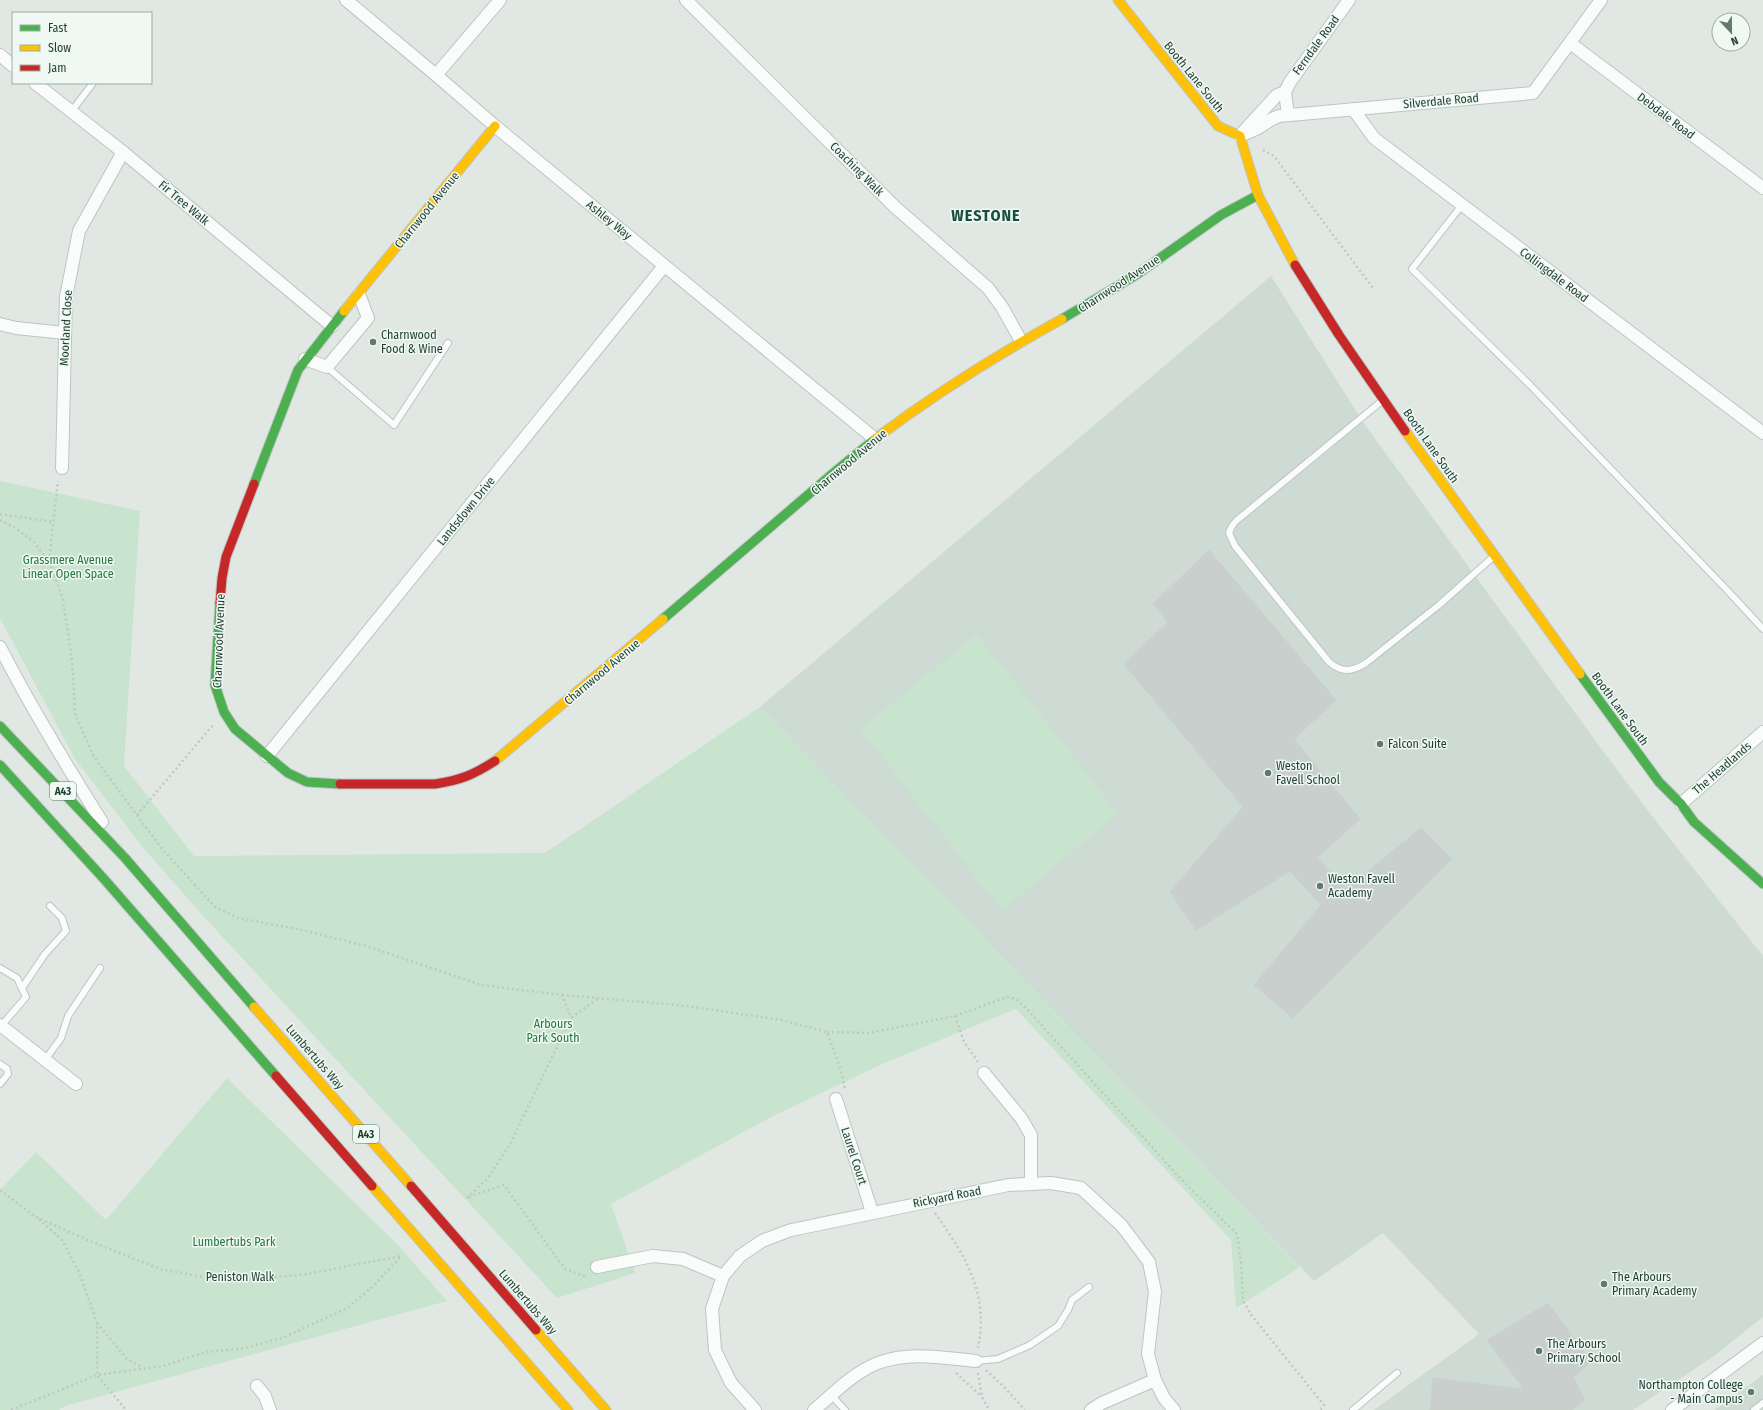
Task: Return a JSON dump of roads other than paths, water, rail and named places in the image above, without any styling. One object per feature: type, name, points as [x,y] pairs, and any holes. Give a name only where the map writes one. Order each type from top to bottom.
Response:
[{"type":"main road","name":"Booth Lane South","points":[[1118,0],[1218,126],[1240,136],[1258,195],[1291,258],[1338,335],[1494,556],[1659,782],[1681,804],[1694,822],[1763,884]]},
{"type":"main road","name":"Charnwood Avenue","points":[[494,126],[305,359],[298,370],[226,557],[222,578],[215,685],[224,712],[235,729],[267,756],[297,778],[320,784],[435,784],[450,782],[473,775],[500,758],[875,439],[943,389],[1021,341],[1075,312],[1120,285],[1217,218],[1239,204],[1258,195]]},
{"type":"main road","name":"Lumbertubs Way","points":[[0,726],[125,858],[606,1410]]},
{"type":"main road","name":"A43","points":[[0,765],[104,879],[568,1410]]},
{"type":"street","name":"Ashley Way","points":[[346,0],[436,75],[494,126],[875,439]]},
{"type":"street","points":[[436,75],[500,0]]},
{"type":"street","name":"Coaching Walk","points":[[686,0],[895,207],[988,288],[1002,307],[1021,341]]},
{"type":"street","name":"Ferndale Road","points":[[1240,136],[1277,94],[1285,92],[1297,71],[1349,0]]},
{"type":"street","name":"Silverdale Road","points":[[1240,136],[1258,128],[1272,119],[1288,115],[1533,92],[1601,0]]},
{"type":"street","name":"Debdale Road","points":[[1570,43],[1763,188]]},
{"type":"street","points":[[0,55],[12,65]]},
{"type":"street","name":"Fir Tree Walk","points":[[36,84],[123,152],[332,326]]},
{"type":"street","points":[[1285,92],[1288,115]]},
{"type":"street","name":"Collingdale Road","points":[[1353,109],[1374,138],[1763,433]]},
{"type":"street","name":"Moorland Close","points":[[62,468],[66,297],[79,231],[123,152]]},
{"type":"street","name":"Landsdown Drive","points":[[267,756],[664,266]]},
{"type":"street","points":[[305,359],[327,368],[368,318],[359,294]]},
{"type":"street","points":[[0,324],[16,328],[65,333]]},
{"type":"street","points":[[0,647],[25,696],[55,748],[125,858]]},
{"type":"street","name":"The Headlands","points":[[1681,804],[1763,732]]},
{"type":"street","points":[[1,1025],[76,1084]]},
{"type":"street","points":[[984,1073],[1022,1118],[1031,1135],[1032,1183]]},
{"type":"street","name":"Laurel Court","points":[[836,1099],[872,1212]]},
{"type":"street","name":"Rickyard Road","points":[[755,1410],[731,1383],[714,1350],[712,1309],[723,1276],[740,1256],[762,1241],[790,1230],[1008,1185],[1051,1183],[1081,1188],[1122,1226],[1149,1262],[1155,1292],[1148,1354],[1155,1380],[1164,1398],[1174,1410]]},
{"type":"street","points":[[597,1267],[653,1256],[683,1259],[723,1276]]},
{"type":"street","points":[[1672,1410],[1763,1343]]},
{"type":"street","points":[[814,1410],[852,1378],[878,1363],[912,1356],[976,1361]]},
{"type":"street","points":[[1092,1410],[1155,1380]]},
{"type":"street","points":[[257,1386],[265,1396],[270,1410]]},
{"type":"lane","points":[[72,112],[93,84]]},
{"type":"lane","points":[[1462,205],[1412,269],[1530,385],[1763,629]]},
{"type":"lane","points":[[327,368],[394,426],[448,343]]},
{"type":"lane","points":[[1383,400],[1236,521],[1232,526],[1230,533],[1235,546],[1329,662],[1340,670],[1348,671],[1357,669],[1366,663],[1439,605],[1494,556]]},
{"type":"lane","points":[[22,988],[45,954],[66,931],[62,918],[50,906]]},
{"type":"lane","points":[[0,968],[17,978],[26,997],[1,1025]]},
{"type":"lane","points":[[45,1060],[61,1038],[68,1016],[100,968]]},
{"type":"lane","points":[[0,1064],[7,1069],[8,1074],[0,1084]]},
{"type":"lane","points":[[976,1361],[998,1359],[1030,1345],[1058,1326],[1068,1310],[1072,1300],[1089,1288]]},
{"type":"lane","points":[[1353,1410],[1397,1373]]},
{"type":"lane","points":[[831,1395],[845,1410]]},
{"type":"lane","points":[[1754,1410],[1763,1402]]},
{"type":"place","name":"Charnwood Food & Wine","points":[[373,342]]},
{"type":"place","name":"Falcon Suite","points":[[1380,744]]},
{"type":"place","name":"Weston Favell School","points":[[1268,773]]},
{"type":"place","name":"Weston Favell Academy","points":[[1320,886]]},
{"type":"place","name":"The Arbours Primary Academy","points":[[1604,1284]]},
{"type":"place","name":"The Arbours Primary School","points":[[1539,1351]]},
{"type":"place","name":"Northampton College - Main Campus","points":[[1751,1392]]},
{"type":"district","name":"WESTONE","points":[[986,215]]},
{"type":"park label","name":"Grassmere Avenue Linear Open Space","points":[[68,567]]},
{"type":"park label","name":"Arbours Park South","points":[[553,1031]]},
{"type":"park label","name":"Lumbertubs Park","points":[[234,1242]]}]
